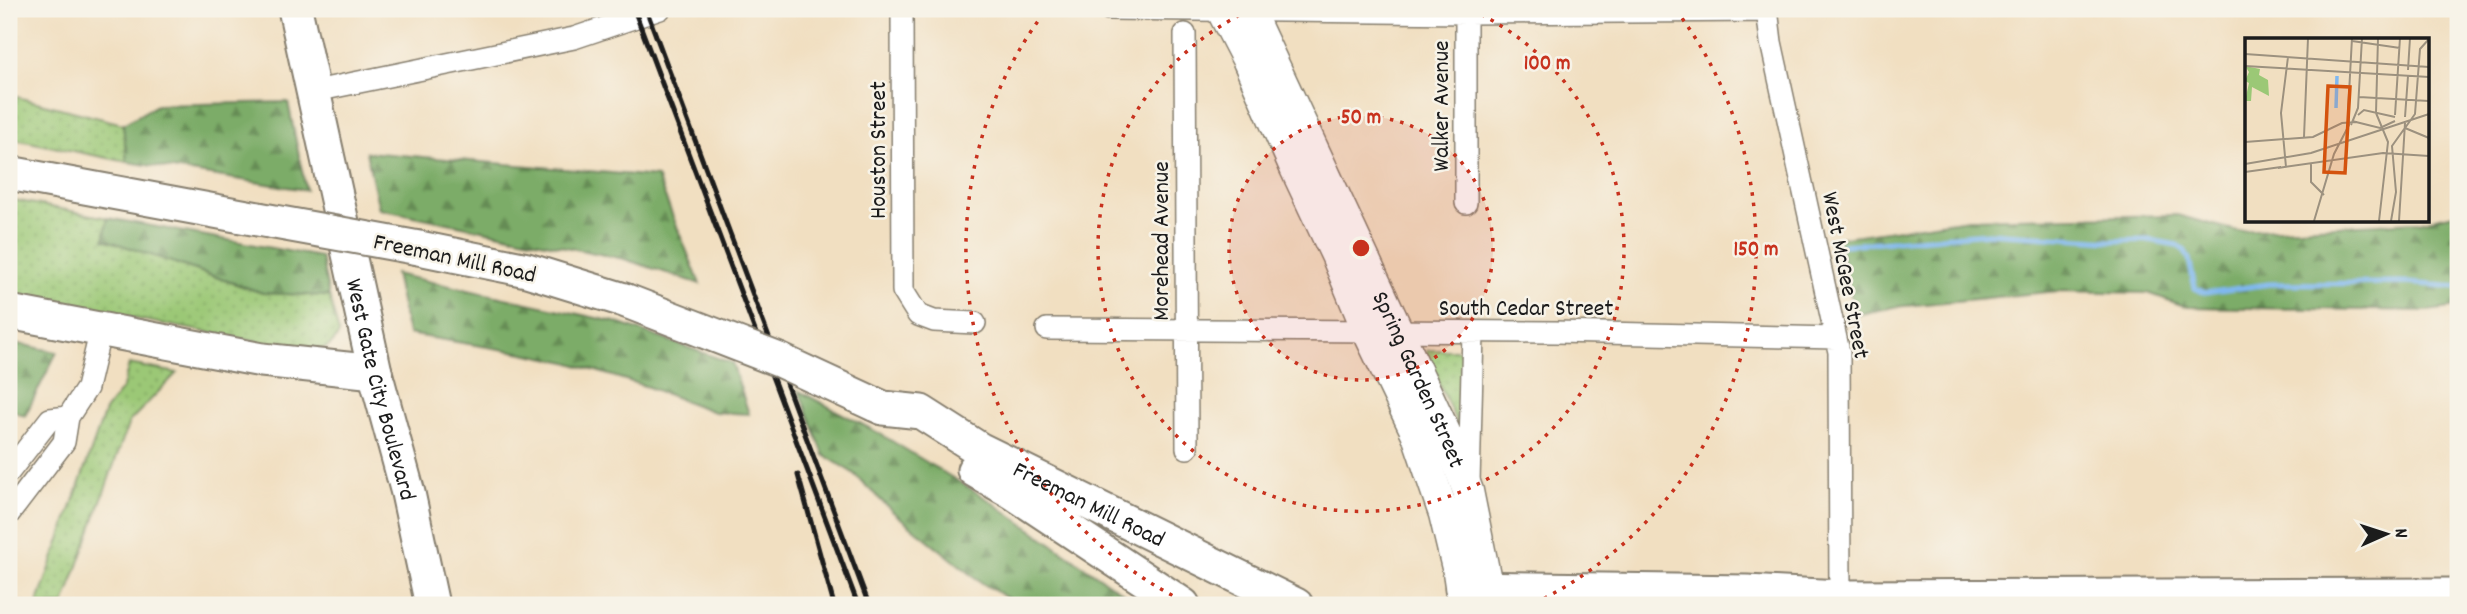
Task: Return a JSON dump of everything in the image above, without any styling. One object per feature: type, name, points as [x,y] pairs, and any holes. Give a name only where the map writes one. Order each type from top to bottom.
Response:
[{"type":"main road","name":"West Gate City Boulevard","points":[[295,9],[375,372],[408,493],[432,605]]},
{"type":"main road","name":"Spring Garden Street","points":[[1235,10],[1248,61],[1368,332],[1416,432],[1476,597]]},
{"type":"main road","name":"Spring Garden Street","points":[[1235,10],[1399,332],[1451,445],[1468,491],[1476,597]]},
{"type":"main road","name":"Freeman Mill Road","points":[[10,174],[527,270],[624,300],[779,360],[878,406],[903,428],[1014,493],[1183,605]]},
{"type":"main road","points":[[9,312],[262,360],[375,372]]},
{"type":"main road","name":"Freeman Mill Road","points":[[878,406],[921,412],[979,449],[1296,605]]},
{"type":"main road","points":[[1476,597],[1747,592],[1840,597],[2458,595]]},
{"type":"main road","points":[[1802,605],[1840,597]]},
{"type":"street","points":[[315,91],[575,38],[660,9]]},
{"type":"street","name":"Houston Street","points":[[902,9],[903,291],[918,315],[934,321],[975,323]]},
{"type":"street","points":[[1109,9],[1767,10]]},
{"type":"street","name":"West McGee Street","points":[[1767,10],[1771,42],[1836,338],[1840,369],[1840,597]]},
{"type":"street","name":"Walker Avenue","points":[[1466,11],[1466,203]]},
{"type":"street","name":"Morehead Avenue","points":[[1185,34],[1187,448]]},
{"type":"street","points":[[9,514],[64,442],[68,417],[87,388],[101,329]]},
{"type":"street","name":"South Cedar Street","points":[[1047,329],[1555,332],[1836,338]]},
{"type":"street","points":[[1468,491],[1474,332]]},
{"type":"street","points":[[39,475],[13,467],[50,419],[68,417]]},
{"type":"green space","points":[[9,95],[123,124],[127,162],[9,138]]},
{"type":"green space","points":[[288,102],[306,190],[127,162],[123,124],[157,105]]},
{"type":"green space","points":[[366,152],[657,177],[700,284],[624,259],[379,209]]},
{"type":"green space","points":[[9,199],[108,218],[105,239],[262,293],[329,296],[339,334],[326,348],[307,351],[9,295]]},
{"type":"green space","points":[[2458,213],[2458,307],[2427,311],[2187,307],[2148,293],[2058,291],[1894,307],[1855,315],[1838,238],[1968,219],[2177,215],[2237,231],[2428,220]]},
{"type":"green space","points":[[108,218],[321,257],[329,296],[263,293],[104,239]]},
{"type":"green space","points":[[395,274],[615,322],[732,363],[749,414],[714,412],[648,387],[567,362],[408,334]]},
{"type":"green space","points":[[9,342],[57,352],[25,416],[9,409]]},
{"type":"green space","points":[[1428,350],[1458,350],[1465,353],[1463,429],[1459,428],[1426,355]]},
{"type":"green space","points":[[129,364],[177,373],[129,422],[64,605],[37,605],[105,411],[123,387]]},
{"type":"green space","points":[[799,391],[877,432],[989,500],[1140,605],[1019,605],[982,583],[892,511],[853,473],[824,455]]},
{"type":"waterway","points":[[1844,245],[1989,233],[2110,241],[2150,240],[2177,245],[2185,251],[2195,288],[2205,293],[2269,284],[2406,283],[2458,287]]},
{"type":"railway","points":[[634,9],[858,605]]},
{"type":"railway","points":[[646,9],[869,605]]},
{"type":"railway","points":[[798,475],[834,605]]}]
